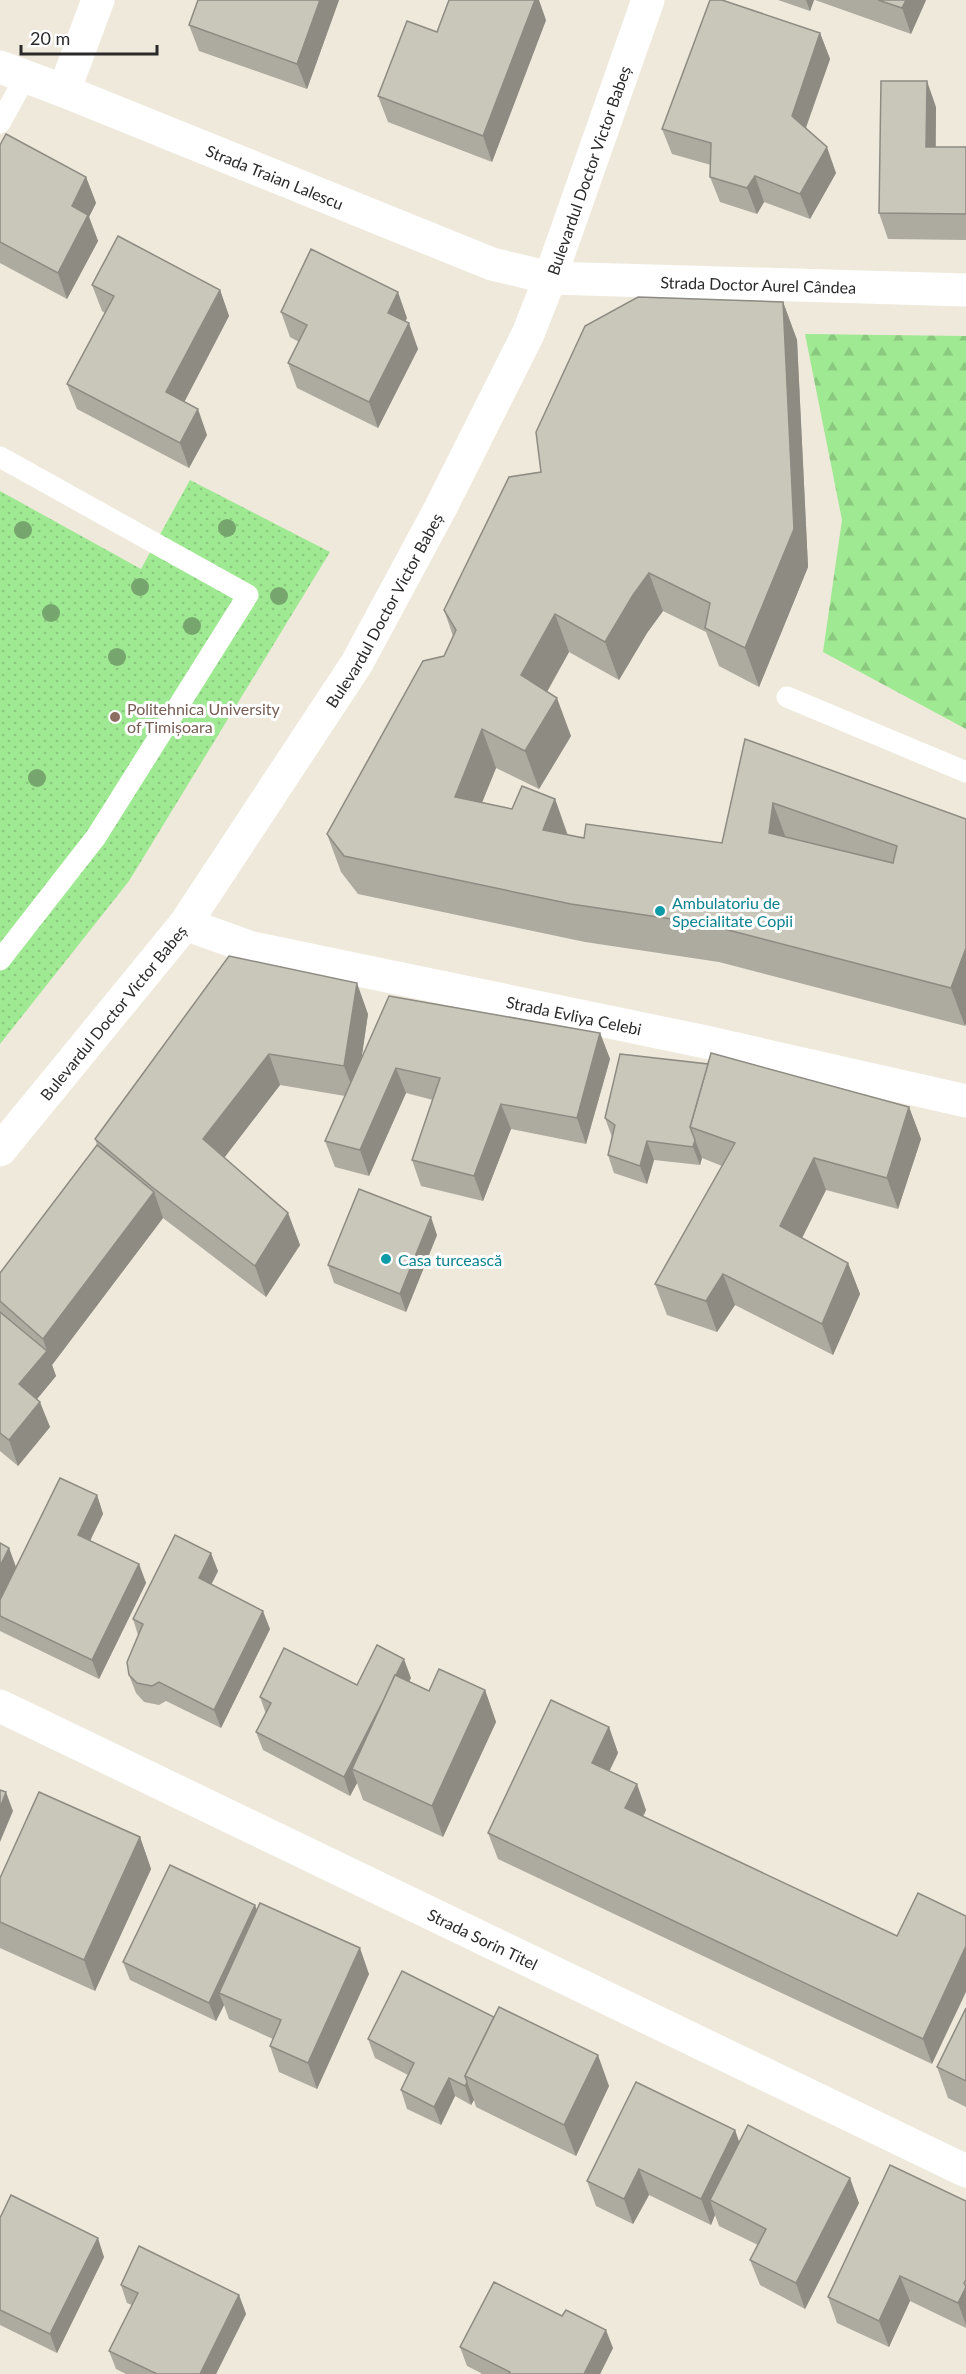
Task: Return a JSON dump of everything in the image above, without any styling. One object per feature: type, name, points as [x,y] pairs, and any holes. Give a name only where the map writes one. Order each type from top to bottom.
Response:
[{"type":"street","points":[[64,91],[98,0]]},
{"type":"street","name":"Bulevardul Doctor Victor Babeș","points":[[0,1150],[185,924],[357,663],[440,509],[520,350],[550,278],[648,0]]},
{"type":"street","name":"Strada Traian Lalescu","points":[[13,71],[492,264],[550,278]]},
{"type":"street","name":"Strada Doctor Aurel Cândea","points":[[550,278],[966,290]]},
{"type":"street","name":"Strada Evliya Celebi","points":[[185,924],[252,948],[701,1041],[966,1101]]},
{"type":"street","name":"Strada Sorin Titel","points":[[0,1706],[966,2171]]},
{"type":"lane","points":[[0,123],[13,71]]},
{"type":"lane","points":[[0,457],[248,595],[96,837],[0,960]]},
{"type":"lane","points":[[787,697],[966,772]]},
{"type":"green space","points":[[805,334],[966,336],[966,729],[823,652],[842,520]]},
{"type":"green space","name":"Politehnica University of Timișoara","points":[[190,480],[330,552],[129,881],[0,1044],[0,491],[141,569]]},
{"type":"building","points":[[198,0],[320,0],[297,64],[189,25]]},
{"type":"building","points":[[449,0],[535,0],[483,136],[378,96],[407,21],[437,32]]},
{"type":"building","points":[[710,0],[722,0],[820,33],[792,116],[827,147],[800,194],[755,176],[747,188],[710,177],[711,143],[662,129]]},
{"type":"building","points":[[878,0],[906,0],[902,8]]},
{"type":"building","points":[[881,81],[927,81],[926,147],[966,147],[966,214],[879,213]]},
{"type":"building","points":[[6,134],[86,177],[72,206],[88,215],[58,273],[0,242],[0,145]]},
{"type":"building","points":[[118,236],[220,290],[166,392],[198,409],[180,443],[67,384],[114,296],[92,285]]},
{"type":"building","points":[[311,249],[398,292],[388,313],[409,323],[369,402],[288,363],[307,325],[281,312]]},
{"type":"building","points":[[638,297],[783,302],[794,529],[745,648],[705,628],[710,603],[649,573],[605,642],[555,614],[521,675],[557,698],[525,751],[482,729],[455,797],[512,809],[522,786],[555,799],[543,830],[584,838],[586,824],[722,843],[745,739],[966,819],[966,948],[951,988],[705,924],[571,904],[344,856],[327,834],[423,661],[444,656],[456,630],[444,610],[509,477],[541,472],[536,432],[585,326]],"holes":[[[773,803],[897,846],[893,863],[769,833]]]},
{"type":"building","points":[[229,956],[357,983],[344,1066],[269,1054],[203,1139],[288,1213],[255,1266],[152,1187],[95,1139]]},
{"type":"building","points":[[389,996],[600,1033],[577,1118],[501,1104],[474,1176],[412,1160],[440,1078],[396,1068],[360,1150],[325,1141]]},
{"type":"building","points":[[711,1053],[909,1107],[887,1178],[814,1158],[780,1226],[848,1263],[822,1324],[723,1274],[706,1301],[655,1284],[735,1143],[690,1127]]},
{"type":"building","points":[[620,1054],[708,1064],[690,1127],[695,1140],[693,1147],[647,1141],[640,1166],[608,1155],[615,1125],[605,1118]]},
{"type":"building","points":[[97,1145],[154,1192],[43,1339],[0,1301],[0,1273]]},
{"type":"building","name":"Casa turcească","points":[[359,1189],[431,1217],[400,1294],[328,1265]]},
{"type":"building","points":[[0,1312],[47,1351],[19,1384],[40,1402],[9,1440],[0,1433]]},
{"type":"building","points":[[60,1478],[97,1495],[78,1535],[139,1564],[92,1660],[0,1616],[0,1600]]},
{"type":"building","points":[[175,1535],[211,1553],[199,1578],[263,1611],[214,1710],[159,1682],[152,1686],[137,1683],[129,1675],[127,1662],[143,1624],[133,1619]]},
{"type":"building","points":[[0,1543],[9,1548],[0,1566]]},
{"type":"building","points":[[377,1645],[404,1659],[344,1777],[256,1732],[271,1703],[260,1697],[284,1648],[357,1685]]},
{"type":"building","points":[[439,1669],[485,1690],[432,1806],[352,1769],[395,1675],[429,1691]]},
{"type":"building","points":[[551,1700],[609,1727],[592,1763],[637,1784],[625,1808],[897,1936],[918,1893],[966,1916],[966,1946],[923,2039],[488,1833]]},
{"type":"building","points":[[0,1790],[6,1792],[0,1808]]},
{"type":"building","points":[[39,1792],[140,1837],[84,1960],[0,1922],[0,1878]]},
{"type":"building","points":[[170,1865],[255,1905],[209,2003],[123,1962]]},
{"type":"building","points":[[260,1903],[360,1948],[308,2063],[270,2046],[281,2020],[219,1993]]},
{"type":"building","points":[[402,1971],[494,2017],[465,2076],[467,2082],[465,2086],[449,2078],[434,2107],[401,2090],[414,2063],[368,2039]]},
{"type":"building","points":[[499,2007],[598,2055],[564,2125],[465,2076]]},
{"type":"building","points":[[966,2008],[966,2081],[937,2067]]},
{"type":"building","points":[[636,2082],[735,2130],[701,2199],[639,2169],[624,2199],[587,2181]]},
{"type":"building","points":[[748,2125],[850,2178],[796,2283],[750,2260],[766,2229],[710,2200]]},
{"type":"building","points":[[890,2165],[966,2201],[966,2280],[964,2283],[966,2287],[958,2303],[900,2276],[879,2321],[828,2297]]},
{"type":"building","points":[[11,2195],[98,2238],[50,2334],[0,2310],[0,2218]]},
{"type":"building","points":[[139,2246],[239,2295],[200,2374],[157,2374],[109,2351],[138,2293],[121,2285]]},
{"type":"building","points":[[494,2282],[562,2316],[566,2310],[606,2330],[584,2374],[509,2374],[510,2372],[460,2347]]},
{"type":"place","name":"Politehnica University of Timișoara","points":[[115,717]]},
{"type":"place","name":"Ambulatoriu de Specialitate Copii","points":[[660,911]]},
{"type":"place","name":"Casa turcească","points":[[386,1259]]}]
